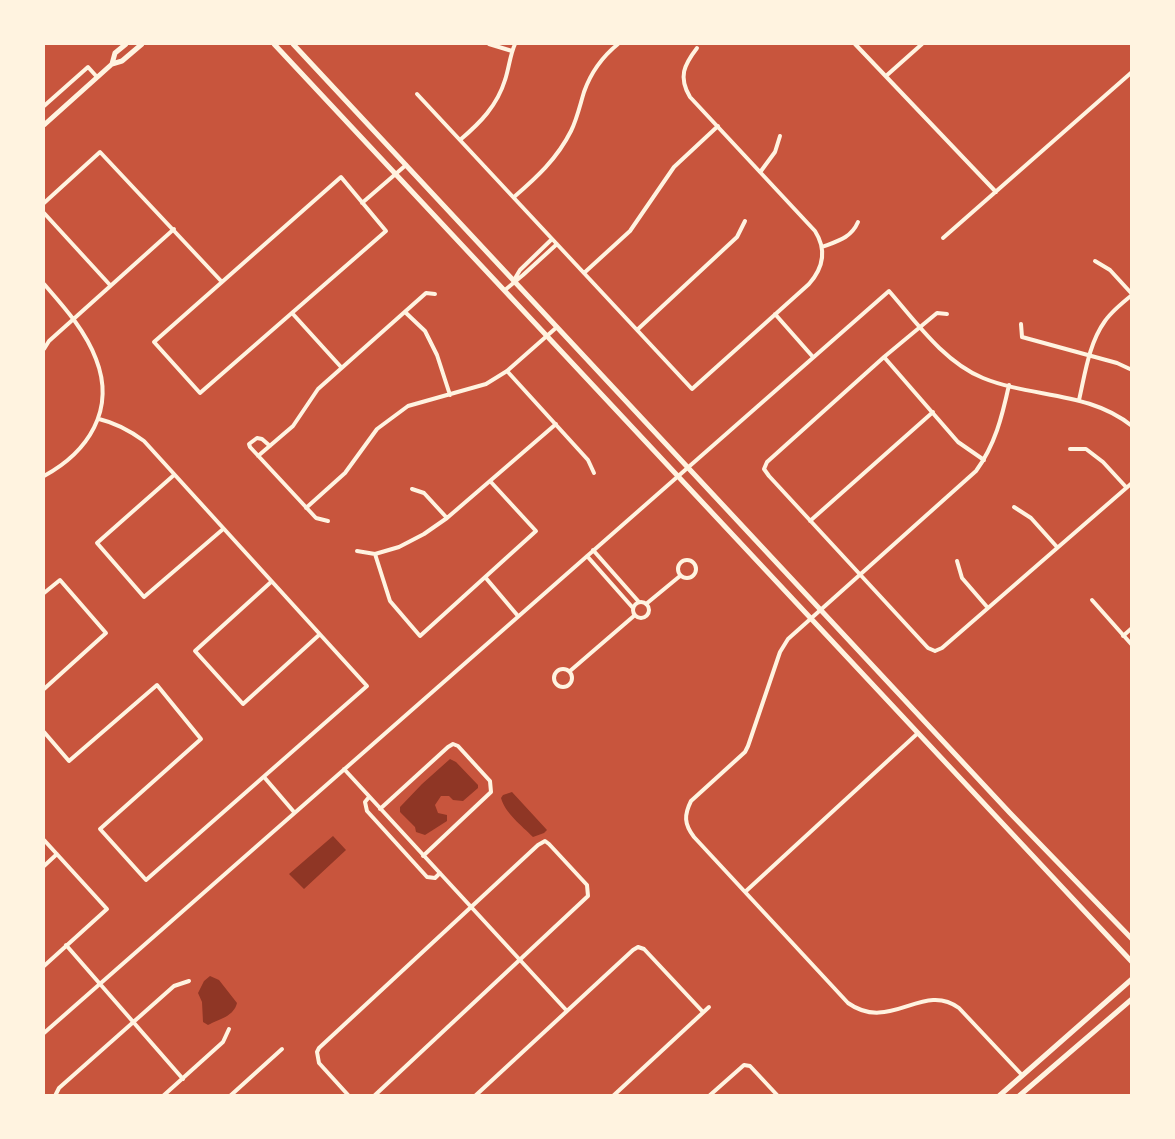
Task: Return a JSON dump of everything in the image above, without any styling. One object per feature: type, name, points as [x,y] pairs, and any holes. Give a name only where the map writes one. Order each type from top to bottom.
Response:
[{"type":"main road","points":[[112,64],[115,53],[126,44]]},
{"type":"main road","points":[[44,125],[112,64],[122,61],[142,44]]},
{"type":"main road","points":[[274,44],[679,476],[813,615],[918,733],[1131,962]]},
{"type":"main road","points":[[293,44],[1131,939]]},
{"type":"main road","points":[[331,104],[340,95]]},
{"type":"main road","points":[[918,733],[928,724]]},
{"type":"main road","points":[[1033,856],[1043,847]]},
{"type":"main road","points":[[999,1095],[1131,979]]},
{"type":"main road","points":[[1019,1095],[1131,999]]},
{"type":"main road","points":[[1022,1075],[1031,1085]]},
{"type":"street","points":[[489,44],[512,51]]},
{"type":"street","points":[[460,140],[480,123],[500,95],[515,44]]},
{"type":"street","points":[[514,197],[547,167],[571,131],[594,71],[604,56],[618,44]]},
{"type":"street","points":[[855,44],[996,192]]},
{"type":"street","points":[[886,76],[922,44]]},
{"type":"street","points":[[417,94],[692,389],[816,276],[823,257],[822,247],[815,231],[690,97],[684,87],[684,67],[697,48]]},
{"type":"street","points":[[44,106],[88,68],[97,77]]},
{"type":"street","points":[[944,238],[1131,72]]},
{"type":"street","points":[[584,273],[630,231],[674,167],[718,126]]},
{"type":"street","points":[[761,171],[775,152],[780,136]]},
{"type":"street","points":[[44,203],[100,152],[222,282]]},
{"type":"street","points":[[362,203],[406,165]]},
{"type":"street","points":[[341,177],[362,203],[386,231],[200,393],[154,342],[341,177]]},
{"type":"street","points":[[44,213],[110,285]]},
{"type":"street","points":[[637,330],[737,237],[746,221]]},
{"type":"street","points":[[822,247],[847,237],[854,231],[858,222]]},
{"type":"street","points":[[44,349],[49,341],[174,229]]},
{"type":"street","points":[[514,281],[520,270],[552,239]]},
{"type":"street","points":[[505,290],[557,244]]},
{"type":"street","points":[[1079,400],[1095,338],[1106,319],[1131,294],[1110,270],[1095,261]]},
{"type":"street","points":[[44,284],[74,318],[88,341],[100,369],[102,390],[99,418],[88,440],[76,455],[44,476]]},
{"type":"street","points":[[44,1033],[889,291],[949,357],[967,370],[982,378],[1079,400],[1111,412],[1131,426]]},
{"type":"street","points":[[258,456],[293,426],[318,389],[341,367],[426,293],[435,294]]},
{"type":"street","points":[[405,312],[425,331],[437,355],[450,395]]},
{"type":"street","points":[[292,313],[341,367]]},
{"type":"street","points":[[947,315],[937,313],[884,357],[767,462],[764,469],[928,648],[935,651],[942,648],[1131,483]]},
{"type":"street","points":[[775,314],[813,357]]},
{"type":"street","points":[[1022,324],[1022,337],[1117,363],[1131,370]]},
{"type":"street","points":[[306,508],[345,473],[377,429],[408,406],[486,384],[507,371],[557,327]]},
{"type":"street","points":[[884,357],[958,442],[984,460]]},
{"type":"street","points":[[507,371],[588,460],[594,473]]},
{"type":"street","points":[[1009,385],[998,432],[984,460],[958,489],[820,608],[788,639],[783,646],[745,752],[691,801],[686,811],[687,828],[848,1003],[857,1010],[880,1014],[931,1000],[951,1002],[1022,1075]]},
{"type":"street","points":[[810,521],[933,412]]},
{"type":"street","points":[[44,732],[69,761],[157,685],[201,739],[100,829],[146,880],[367,686],[222,530],[144,441],[129,430],[99,418]]},
{"type":"street","points":[[357,551],[375,554],[399,547],[424,534],[447,518],[556,424]]},
{"type":"street","points":[[270,446],[257,438],[253,440],[250,447],[316,518],[328,521]]},
{"type":"street","points":[[1070,449],[1086,449],[1103,462],[1126,487]]},
{"type":"street","points":[[174,475],[97,543],[144,597],[222,530]]},
{"type":"street","points":[[375,554],[390,601],[420,636],[536,531],[490,481]]},
{"type":"street","points":[[412,489],[424,493],[447,518]]},
{"type":"street","points":[[1014,507],[1031,518],[1057,547]]},
{"type":"street","points":[[593,550],[639,602],[646,604],[649,609],[646,615],[639,617],[635,615]]},
{"type":"street","points":[[587,556],[633,608],[635,615]]},
{"type":"street","points":[[689,560],[694,563],[696,569],[693,576],[688,579],[680,576],[678,567],[681,562],[689,560]]},
{"type":"street","points":[[957,561],[962,578],[988,608]]},
{"type":"street","points":[[646,604],[680,576]]},
{"type":"street","points":[[485,577],[518,616]]},
{"type":"street","points":[[44,592],[60,580],[106,633],[44,689]]},
{"type":"street","points":[[271,582],[195,651],[243,704],[319,635]]},
{"type":"street","points":[[1092,600],[1131,645]]},
{"type":"street","points":[[633,608],[639,602]]},
{"type":"street","points":[[570,671],[635,615]]},
{"type":"street","points":[[1123,636],[1131,628]]},
{"type":"street","points":[[562,668],[570,671],[573,677],[569,685],[563,687],[557,685],[554,676],[557,671],[562,668]]},
{"type":"street","points":[[745,892],[918,733]]},
{"type":"street","points":[[380,809],[448,747],[453,744],[458,746],[490,781],[491,792],[423,855]]},
{"type":"street","points":[[344,769],[567,1011]]},
{"type":"street","points":[[264,777],[294,812]]},
{"type":"street","points":[[369,797],[365,802],[367,811],[427,877],[435,878],[440,873]]},
{"type":"street","points":[[44,840],[107,909],[44,966]]},
{"type":"street","points":[[349,1095],[317,1058],[319,1048],[544,841],[587,885],[588,896],[374,1095]]},
{"type":"street","points":[[44,866],[57,854]]},
{"type":"street","points":[[66,945],[183,1079]]},
{"type":"street","points":[[475,1095],[638,947],[644,949],[704,1012]]},
{"type":"street","points":[[55,1095],[59,1088],[174,986],[189,981]]},
{"type":"street","points":[[613,1095],[709,1007]]},
{"type":"street","points":[[163,1095],[223,1042],[229,1029]]},
{"type":"street","points":[[230,1095],[282,1049]]},
{"type":"street","points":[[709,1095],[744,1065],[750,1066],[778,1095]]},
{"type":"shaded area","points":[[450,759],[456,762],[478,785],[478,788],[463,801],[441,796],[435,805],[438,813],[447,815],[447,821],[425,835],[416,832],[415,827],[400,812],[400,807]]},
{"type":"shaded area","points":[[512,792],[547,830],[544,833],[533,837],[510,814],[501,798]]},
{"type":"shaded area","points":[[333,836],[346,850],[304,889],[289,874]]},
{"type":"shaded area","points":[[210,976],[219,980],[237,1003],[230,1014],[208,1025],[203,1022],[202,1002],[198,993],[204,981]]}]
